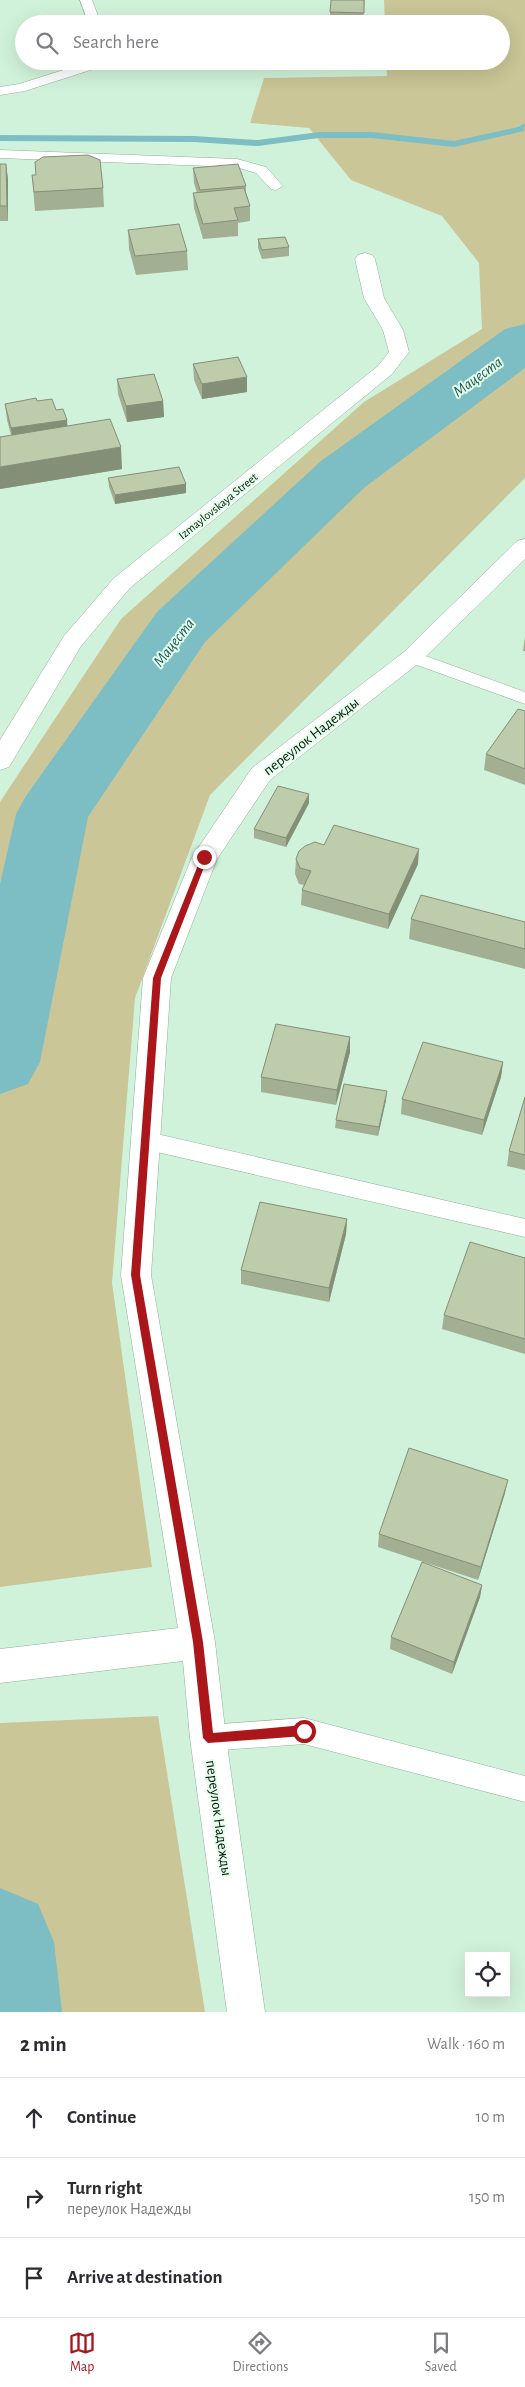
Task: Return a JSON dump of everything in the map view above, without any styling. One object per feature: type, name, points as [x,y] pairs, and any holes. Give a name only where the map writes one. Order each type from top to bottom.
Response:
[{"type":"street","name":"Izmaylovskaya Street","points":[[0,761],[72,641],[122,584],[386,370],[399,352],[393,330],[374,298],[365,259]]},
{"type":"street","name":"переулок Надежды","points":[[246,2012],[208,1738],[198,1642],[136,1275],[144,1140],[157,978],[204,857],[261,774],[412,657],[525,546]]},
{"type":"street","points":[[0,1666],[198,1642]]},
{"type":"lane","points":[[86,0],[92,15]]},
{"type":"lane","points":[[0,91],[21,88],[76,70]]},
{"type":"lane","points":[[0,154],[237,163],[261,170],[276,186]]},
{"type":"lane","points":[[412,657],[525,698]]},
{"type":"lane","points":[[144,1140],[525,1228]]},
{"type":"lane","points":[[208,1738],[304,1731],[525,1789]]},
{"type":"shaded area","points":[[384,0],[525,0],[525,478],[210,795],[135,998],[112,1283],[152,1567],[0,1587],[0,802],[121,619],[364,402],[482,329],[479,263],[442,216],[351,180],[309,128],[250,123],[264,78],[387,76],[387,70],[510,70],[510,15],[385,15]]},
{"type":"shaded area","points":[[158,1716],[205,2012],[0,2012],[0,1723]]},
{"type":"building","points":[[331,0],[364,0],[364,13],[330,12]]},
{"type":"building","points":[[88,155],[100,160],[103,188],[34,192],[32,175],[36,175],[35,162],[43,157]]},
{"type":"building","points":[[0,164],[6,164],[7,206],[0,206]]},
{"type":"building","points":[[238,164],[246,186],[200,190],[193,168]]},
{"type":"building","points":[[244,188],[250,206],[234,208],[238,220],[203,224],[193,193]]},
{"type":"building","points":[[179,224],[187,251],[135,256],[128,230]]},
{"type":"building","points":[[285,237],[289,247],[262,250],[258,239]]},
{"type":"building","points":[[238,357],[247,377],[202,384],[193,364]]},
{"type":"building","points":[[154,374],[163,401],[126,406],[117,379]]},
{"type":"building","points":[[36,398],[37,401],[52,399],[56,410],[63,409],[67,420],[11,428],[5,404]]},
{"type":"building","points":[[110,419],[121,447],[0,467],[0,437]]},
{"type":"building","points":[[179,467],[186,484],[115,495],[108,478]]},
{"type":"building","points":[[518,709],[525,711],[525,769],[486,754]]},
{"type":"building","points":[[278,786],[309,794],[286,838],[254,829]]},
{"type":"building","points":[[334,825],[419,849],[389,914],[302,890],[311,871],[300,868],[296,859],[299,851],[315,842],[324,845]]},
{"type":"building","points":[[421,895],[525,922],[525,949],[411,919]]},
{"type":"building","points":[[276,1024],[350,1037],[337,1090],[261,1077]]},
{"type":"building","points":[[423,1042],[503,1062],[484,1120],[402,1099]]},
{"type":"building","points":[[344,1084],[387,1091],[379,1127],[336,1120]]},
{"type":"building","points":[[525,1097],[525,1155],[509,1151]]},
{"type":"building","points":[[260,1202],[347,1219],[329,1288],[241,1270]]},
{"type":"building","points":[[470,1242],[525,1258],[525,1339],[444,1315]]},
{"type":"building","points":[[409,1448],[508,1480],[481,1567],[379,1534]]},
{"type":"building","points":[[422,1562],[482,1585],[454,1662],[391,1637]]},
{"type":"waterway","points":[[0,138],[194,139],[258,143],[319,135],[372,135],[454,144],[521,129],[525,126]]},
{"type":"waterway","name":"Мацеста","points":[[0,1062],[52,814],[181,627],[343,474],[525,341]]},
{"type":"waterway","name":"Мацеста","points":[[0,1942],[7,2012]]},
{"type":"route","points":[[204,857],[157,978],[144,1140],[136,1275],[198,1642],[208,1738],[304,1731]]}]
